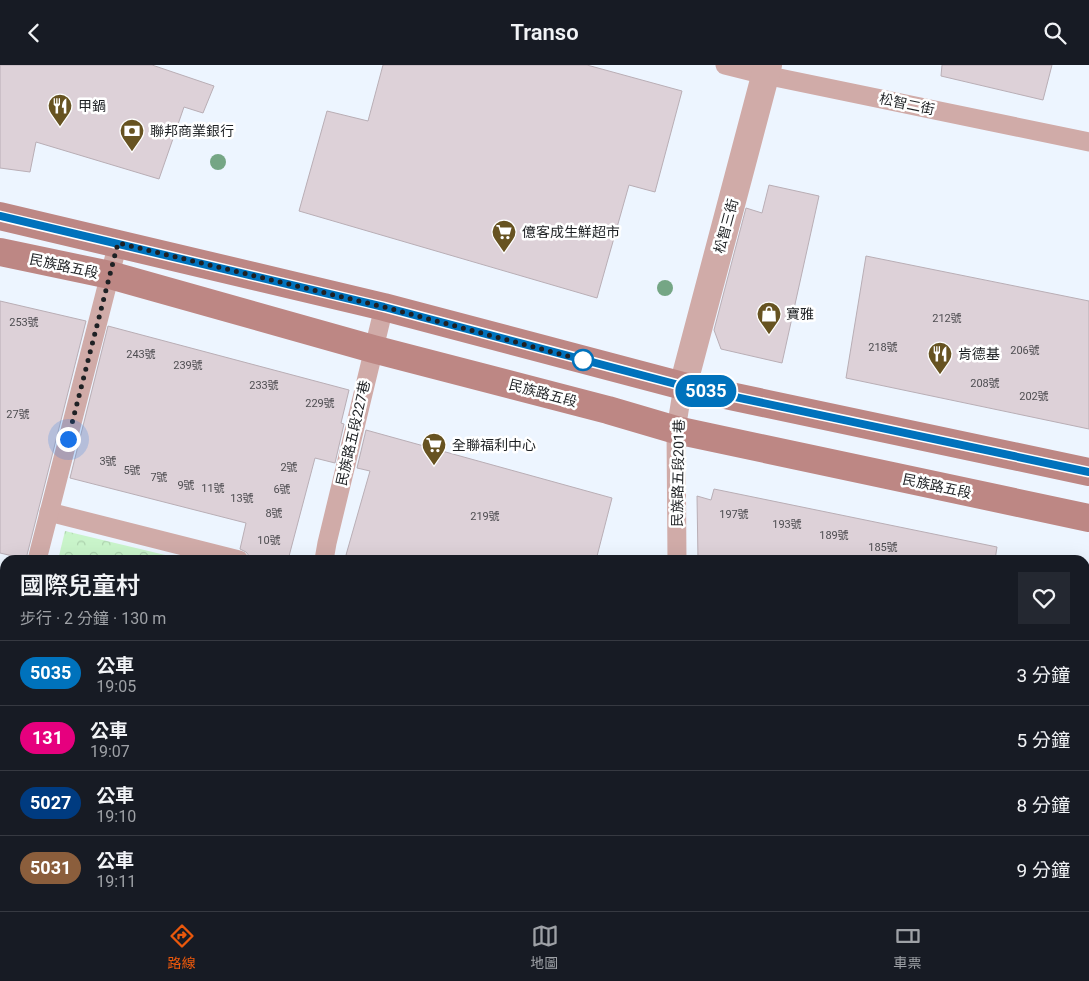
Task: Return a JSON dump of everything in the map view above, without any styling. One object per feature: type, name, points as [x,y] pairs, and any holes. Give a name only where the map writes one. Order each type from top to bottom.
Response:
[{"type":"main road","points":[[0,216],[384,307],[683,386],[1089,472]]},
{"type":"main road","name":"民族路五段","points":[[0,252],[110,275],[373,349],[608,410],[676,431],[1089,518]]},
{"type":"street","name":"松智三街","points":[[683,386],[766,70]]},
{"type":"lane","name":"松智二街","points":[[725,65],[766,70],[1089,142]]},
{"type":"lane","points":[[38,555],[118,243]]},
{"type":"lane","name":"民族路五段227巷","points":[[325,555],[384,307]]},
{"type":"lane","name":"民族路五段201巷","points":[[677,555],[676,431],[683,386]]},
{"type":"lane","points":[[49,512],[219,555]]},
{"type":"green space","points":[[65,531],[165,555],[59,555]]},
{"type":"building","points":[[0,65],[152,65],[214,86],[203,113],[184,107],[159,179],[36,142],[30,172],[0,168]]},
{"type":"building","points":[[383,65],[587,65],[682,91],[655,192],[629,185],[597,298],[299,211],[327,111],[368,121]]},
{"type":"building","points":[[942,65],[1052,65],[1043,100],[941,76]]},
{"type":"building","points":[[769,185],[819,196],[782,363],[721,349],[714,330],[746,208],[762,213]]},
{"type":"building","points":[[866,256],[1089,301],[1089,429],[846,378]]},
{"type":"building","points":[[0,301],[86,321],[27,555],[0,553]]},
{"type":"building","points":[[108,326],[349,390],[341,423],[344,424],[335,463],[315,458],[289,555],[248,555],[240,549],[246,523],[70,478]]},
{"type":"building","name":"全聯福利中心","points":[[366,430],[612,498],[597,555],[346,555],[370,471],[357,468]]},
{"type":"building","points":[[714,489],[997,547],[996,555],[698,555],[697,496],[711,500]]},
{"type":"bus line","name":"5035","points":[[0,216],[384,307],[683,386],[1089,472]]},
{"type":"place","name":"甲鍋","points":[[60,127]]},
{"type":"place","name":"聯邦商業銀行","points":[[132,152]]},
{"type":"place","name":"億客成生鮮超市","points":[[504,253]]},
{"type":"place","name":"寶雅","points":[[769,335]]},
{"type":"place","name":"肯德基","points":[[940,375]]},
{"type":"place","name":"全聯福利中心","points":[[434,466]]},
{"type":"route","points":[[68,439],[118,243],[384,307],[590,362],[583,360]]}]
